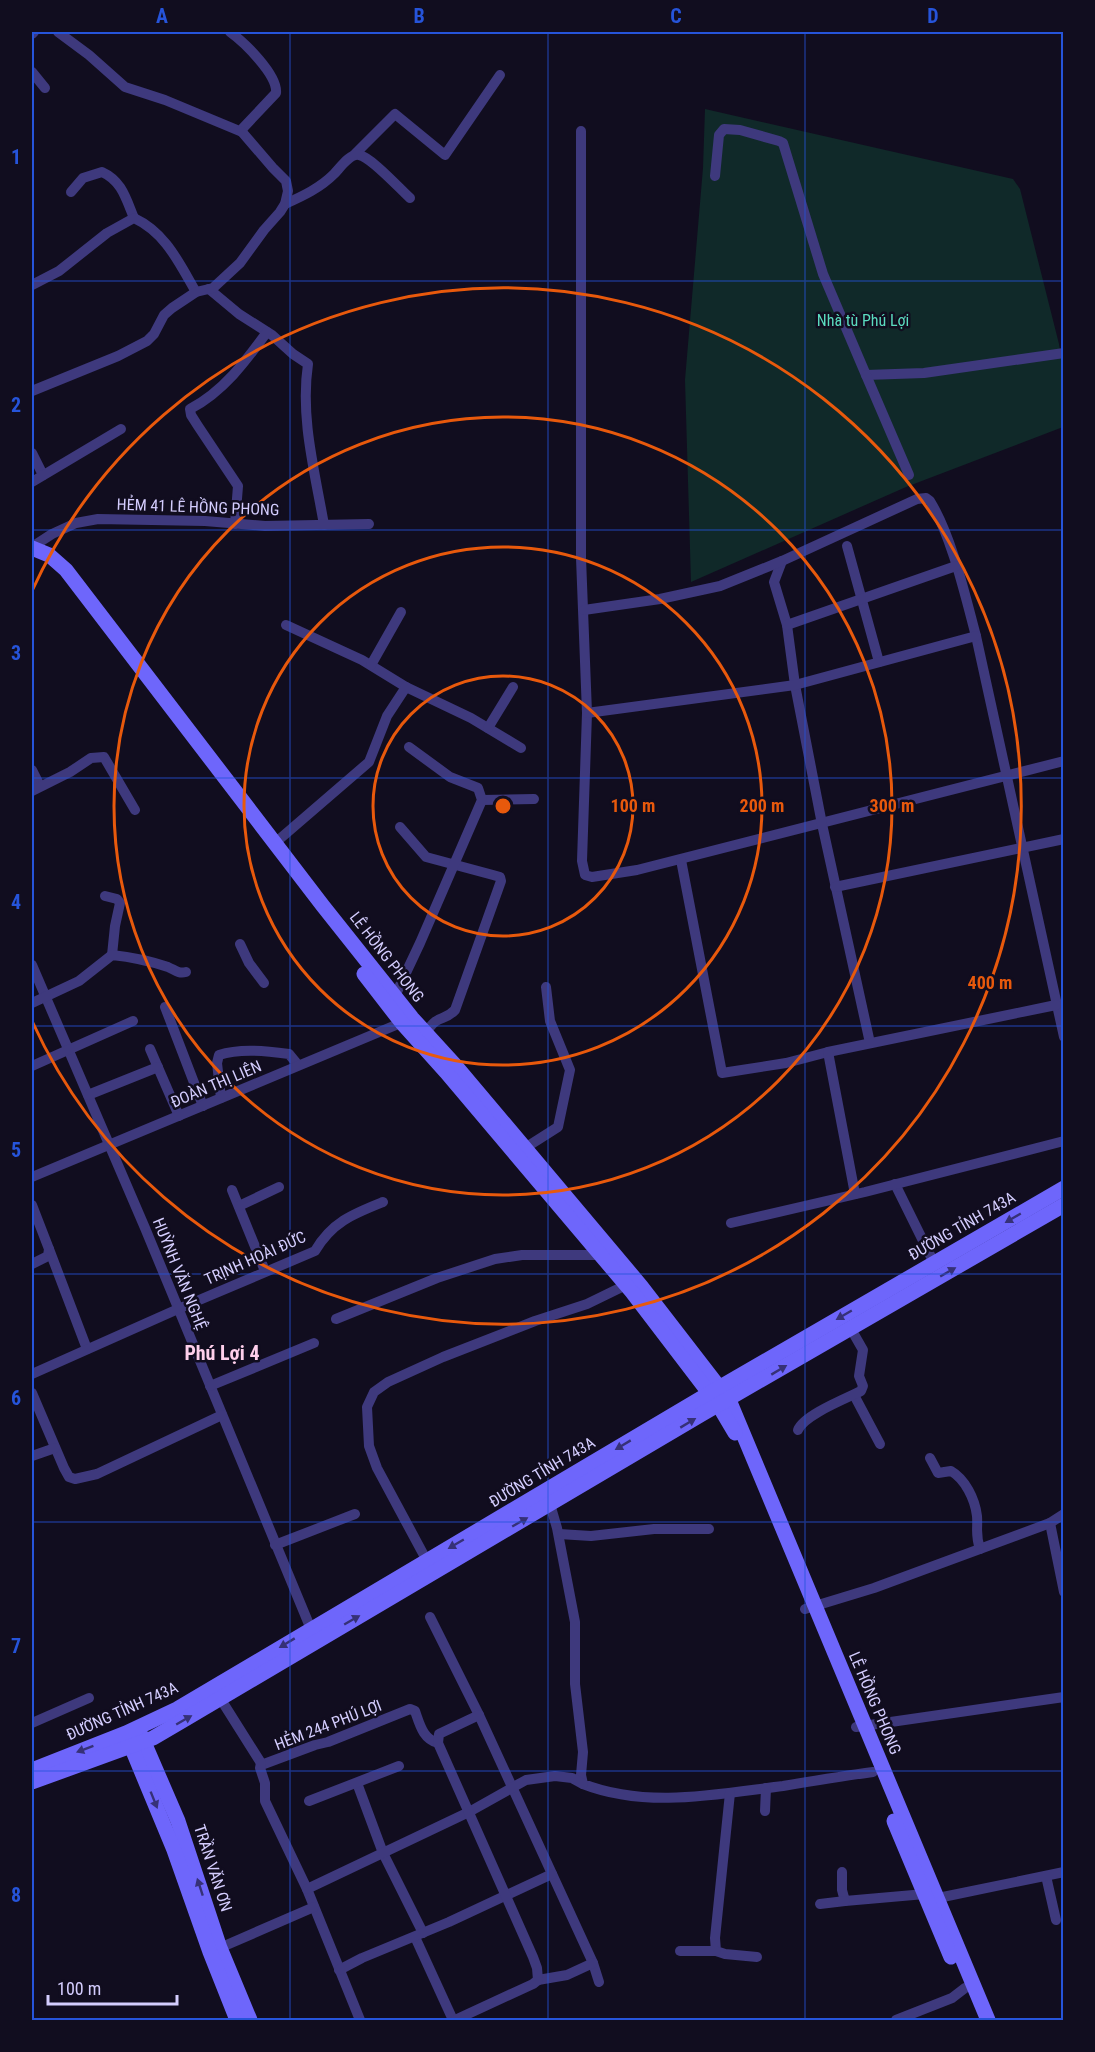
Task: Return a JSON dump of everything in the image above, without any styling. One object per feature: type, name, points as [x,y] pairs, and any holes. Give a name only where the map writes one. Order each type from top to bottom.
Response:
[{"type":"street","points":[[32,391],[137,347],[153,334],[164,315],[196,292],[213,288],[240,263],[285,204],[288,191],[286,180],[242,132],[165,100],[125,87],[89,55],[58,32]]},
{"type":"street","points":[[230,32],[240,39],[267,70],[277,86],[276,93],[243,128],[242,132]]},
{"type":"street","points":[[32,72],[45,88]]},
{"type":"street","points":[[285,204],[308,194],[324,182],[394,114],[445,155],[500,75]]},
{"type":"street","points":[[715,176],[719,135],[724,129],[761,135],[782,142],[823,274],[909,475]]},
{"type":"street","points":[[581,131],[581,558],[587,713],[582,861],[584,874],[592,878],[681,860],[1064,761]]},
{"type":"street","points":[[355,154],[367,158],[410,198]]},
{"type":"street","points":[[71,192],[83,178],[102,172],[112,176],[120,184],[134,218],[150,226],[169,246],[196,292]]},
{"type":"street","points":[[32,285],[59,272],[107,233],[134,218]]},
{"type":"street","points":[[209,289],[239,314],[267,332],[308,364],[306,426],[324,525]]},
{"type":"street","points":[[235,524],[238,486],[194,420],[190,409],[214,393],[238,370],[267,332]]},
{"type":"street","points":[[866,375],[924,372],[1064,353]]},
{"type":"street","points":[[32,482],[121,429]]},
{"type":"street","points":[[32,453],[43,475]]},
{"type":"street","points":[[584,610],[660,599],[720,586],[926,498],[933,507],[956,566],[976,636],[1064,1037]]},
{"type":"street","name":"HẺM 41 LÊ HỒNG PHONG","points":[[32,547],[75,523],[98,519],[205,521],[265,526],[369,524]]},
{"type":"street","points":[[847,546],[879,662]]},
{"type":"street","name":"LÊ HỒNG PHONG","points":[[32,547],[49,555],[66,570],[394,996],[407,1020],[426,1033],[641,1286],[720,1397],[931,1896],[978,2020]]},
{"type":"street","name":"LÊ HỒNG PHONG","points":[[32,557],[59,577],[446,1072],[720,1397]]},
{"type":"street","points":[[782,561],[774,582],[786,625],[795,685],[822,824],[870,1043]]},
{"type":"street","points":[[786,625],[956,566]]},
{"type":"street","points":[[371,665],[401,612]]},
{"type":"street","points":[[286,625],[371,665],[406,687],[471,718],[521,748]]},
{"type":"street","points":[[587,713],[795,685],[976,636]]},
{"type":"street","points":[[275,843],[369,762],[387,716],[406,687]]},
{"type":"street","points":[[488,728],[513,687]]},
{"type":"street","points":[[394,996],[482,800],[478,788],[450,777],[409,747]]},
{"type":"street","points":[[32,770],[36,788],[70,772],[92,758],[104,757],[135,810]]},
{"type":"street","points":[[482,800],[534,799]]},
{"type":"street","points":[[400,827],[426,857],[494,875],[500,877],[501,881],[455,1010],[451,1015],[437,1019],[426,1033]]},
{"type":"street","points":[[835,887],[1064,839]]},
{"type":"street","points":[[681,860],[722,1073],[786,1063],[828,1052],[1056,1005]]},
{"type":"street","points":[[105,896],[117,899],[120,903],[112,955]]},
{"type":"street","points":[[240,944],[249,963],[264,983]]},
{"type":"street","points":[[32,1003],[79,981],[112,955],[134,957],[170,968],[180,974],[186,972]]},
{"type":"street","name":"HUỲNH VĂN NGHỆ","points":[[32,965],[110,1145],[313,1635]]},
{"type":"street","points":[[525,1148],[558,1127],[570,1070],[550,1021],[546,987]]},
{"type":"street","points":[[165,1007],[203,1106]]},
{"type":"street","name":"ĐOÀN THỊ LIÊN","points":[[32,1177],[407,1020]]},
{"type":"street","points":[[32,1066],[133,1021]]},
{"type":"street","points":[[150,1050],[179,1116]]},
{"type":"street","points":[[221,1098],[217,1063],[219,1055],[250,1052],[289,1054],[298,1065]]},
{"type":"street","points":[[828,1052],[855,1194]]},
{"type":"street","points":[[88,1095],[158,1067]]},
{"type":"street","points":[[731,1223],[1064,1141]]},
{"type":"street","points":[[895,1184],[934,1263]]},
{"type":"street","points":[[239,1206],[279,1187]]},
{"type":"street","name":"ĐƯỜNG TỈNH 743A","points":[[32,1770],[182,1721],[427,1561],[720,1397],[994,1237],[1064,1188]]},
{"type":"street","points":[[232,1190],[265,1271]]},
{"type":"street","name":"TRỊNH HOÀI ĐỨC","points":[[32,1374],[315,1251],[321,1240],[344,1219],[383,1202]]},
{"type":"street","points":[[32,1205],[87,1349]]},
{"type":"street","name":"ĐƯỜNG TỈNH 743A","points":[[32,1782],[135,1737],[177,1709],[550,1504],[720,1397],[851,1329],[934,1263],[1064,1205]]},
{"type":"street","points":[[32,1264],[48,1256],[49,1249]]},
{"type":"street","points":[[336,1319],[437,1278],[495,1259],[522,1255],[601,1255]]},
{"type":"street","points":[[427,1561],[377,1468],[369,1446],[366,1425],[367,1407],[374,1392],[388,1382],[443,1357],[535,1321],[562,1314],[626,1285]]},
{"type":"street","points":[[798,1430],[801,1424],[813,1414],[861,1391],[863,1386],[859,1376],[863,1350],[851,1329]]},
{"type":"street","points":[[210,1386],[314,1343]]},
{"type":"street","points":[[32,1393],[69,1477],[75,1479],[97,1474],[222,1415]]},
{"type":"street","points":[[854,1395],[880,1444]]},
{"type":"street","points":[[32,1456],[55,1448]]},
{"type":"street","points":[[930,1458],[938,1473],[951,1471],[966,1485],[975,1508],[976,1537],[980,1549]]},
{"type":"street","points":[[550,1504],[559,1534],[575,1622],[575,1684],[583,1752],[581,1774],[584,1784]]},
{"type":"street","points":[[275,1545],[355,1514]]},
{"type":"street","points":[[810,1608],[874,1588],[980,1549],[1050,1523],[1064,1514]]},
{"type":"street","points":[[1050,1523],[1064,1592]]},
{"type":"street","points":[[559,1534],[591,1536],[654,1529],[709,1529]]},
{"type":"street","points":[[430,1617],[479,1715],[593,1963],[599,1982]]},
{"type":"street","points":[[860,1727],[1064,1697]]},
{"type":"street","points":[[32,1723],[89,1698]]},
{"type":"street","name":"HẺM 244 PHÚ LỢI","points":[[220,1698],[261,1763],[272,1762],[328,1742],[410,1709],[415,1711],[423,1732],[429,1740],[438,1743]]},
{"type":"street","points":[[479,1715],[439,1734],[438,1743],[537,1968],[538,1980]]},
{"type":"street","name":"LÊ HỒNG PHONG","points":[[860,1727],[873,1772],[988,2020]]},
{"type":"street","name":"TRẦN VĂN ƠN","points":[[135,1737],[174,1850],[215,1950],[250,2020]]},
{"type":"street","points":[[261,1763],[260,1768],[265,1783],[265,1801],[307,1888],[360,2020]]},
{"type":"street","points":[[309,1801],[399,1766]]},
{"type":"street","points":[[307,1888],[469,1812],[526,1780],[555,1776],[572,1778],[584,1784],[613,1792],[673,1799],[818,1782],[873,1772]]},
{"type":"street","points":[[357,1783],[383,1853],[454,2020],[538,1980],[567,1975],[593,1963]]},
{"type":"street","points":[[765,1811],[766,1788]]},
{"type":"street","points":[[716,1950],[715,1938],[730,1793]]},
{"type":"street","points":[[842,1872],[842,1890],[845,1901]]},
{"type":"street","points":[[820,1904],[931,1896],[1064,1872]]},
{"type":"street","points":[[339,1970],[552,1874]]},
{"type":"street","points":[[1046,1876],[1056,1920]]},
{"type":"street","points":[[215,1950],[314,1907]]},
{"type":"street","name":"TRẦN VĂN ƠN","points":[[215,1950],[237,2020]]},
{"type":"street","points":[[680,1951],[716,1950],[725,1954],[757,1958]]},
{"type":"street","points":[[896,2020],[952,1998],[965,1988]]},
{"type":"green space","name":"Nhà tù Phú Lợi","points":[[705,109],[1013,179],[1020,189],[1059,344],[1063,369],[1063,427],[906,487],[691,582],[685,380],[703,168]]},
{"type":"district","name":"Phú Lợi 4","points":[[222,1353]]}]
